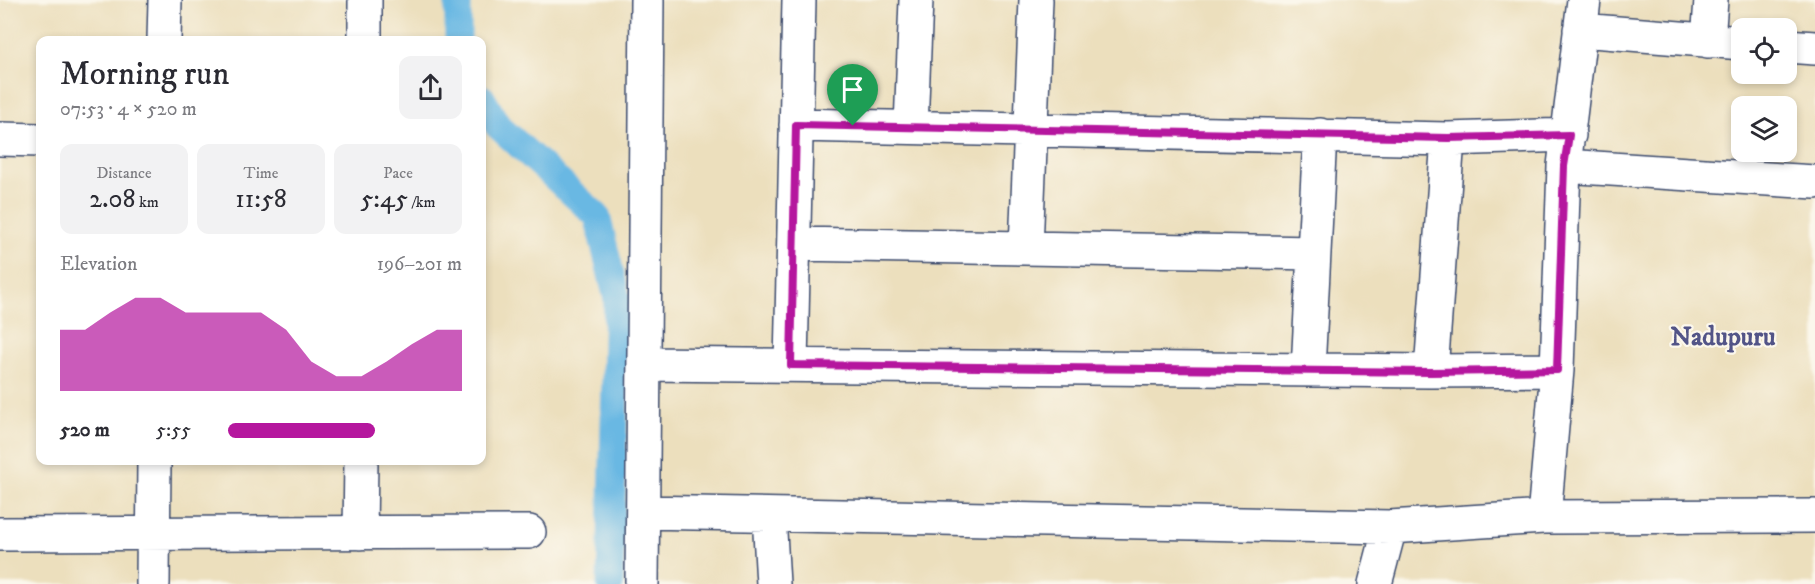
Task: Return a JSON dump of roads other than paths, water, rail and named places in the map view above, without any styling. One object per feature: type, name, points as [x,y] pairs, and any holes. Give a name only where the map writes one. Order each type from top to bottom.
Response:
[{"type":"street","points":[[164,36],[165,0]]},
{"type":"street","points":[[365,0],[365,36]]},
{"type":"street","points":[[642,584],[647,0]]},
{"type":"street","points":[[791,365],[799,0]]},
{"type":"street","points":[[911,127],[916,0]]},
{"type":"street","points":[[1026,248],[1036,0]]},
{"type":"street","points":[[1708,41],[1711,0]]},
{"type":"street","points":[[1544,518],[1557,370],[1567,150],[1582,15],[1708,41],[1731,42]]},
{"type":"street","points":[[1797,47],[1815,48]]},
{"type":"street","points":[[796,125],[1448,138],[1567,150],[1815,182]]},
{"type":"street","points":[[1308,370],[1320,135]]},
{"type":"street","points":[[1431,372],[1448,138]]},
{"type":"street","points":[[0,139],[36,140]]},
{"type":"street","points":[[794,244],[1314,254]]},
{"type":"street","points":[[644,364],[1431,372],[1557,370]]},
{"type":"street","points":[[153,465],[153,584]]},
{"type":"street","points":[[360,533],[361,465]]},
{"type":"street","points":[[643,512],[1390,527],[1544,518],[1815,516]]},
{"type":"street","points":[[769,515],[773,584]]},
{"type":"street","points":[[1375,584],[1390,527]]},
{"type":"street","points":[[0,534],[529,532]]},
{"type":"waterway","points":[[458,0],[458,36]]},
{"type":"waterway","points":[[486,105],[498,126],[597,216],[617,299],[610,584]]},
{"type":"district","name":"Nadupuru","points":[[1723,337]]}]
